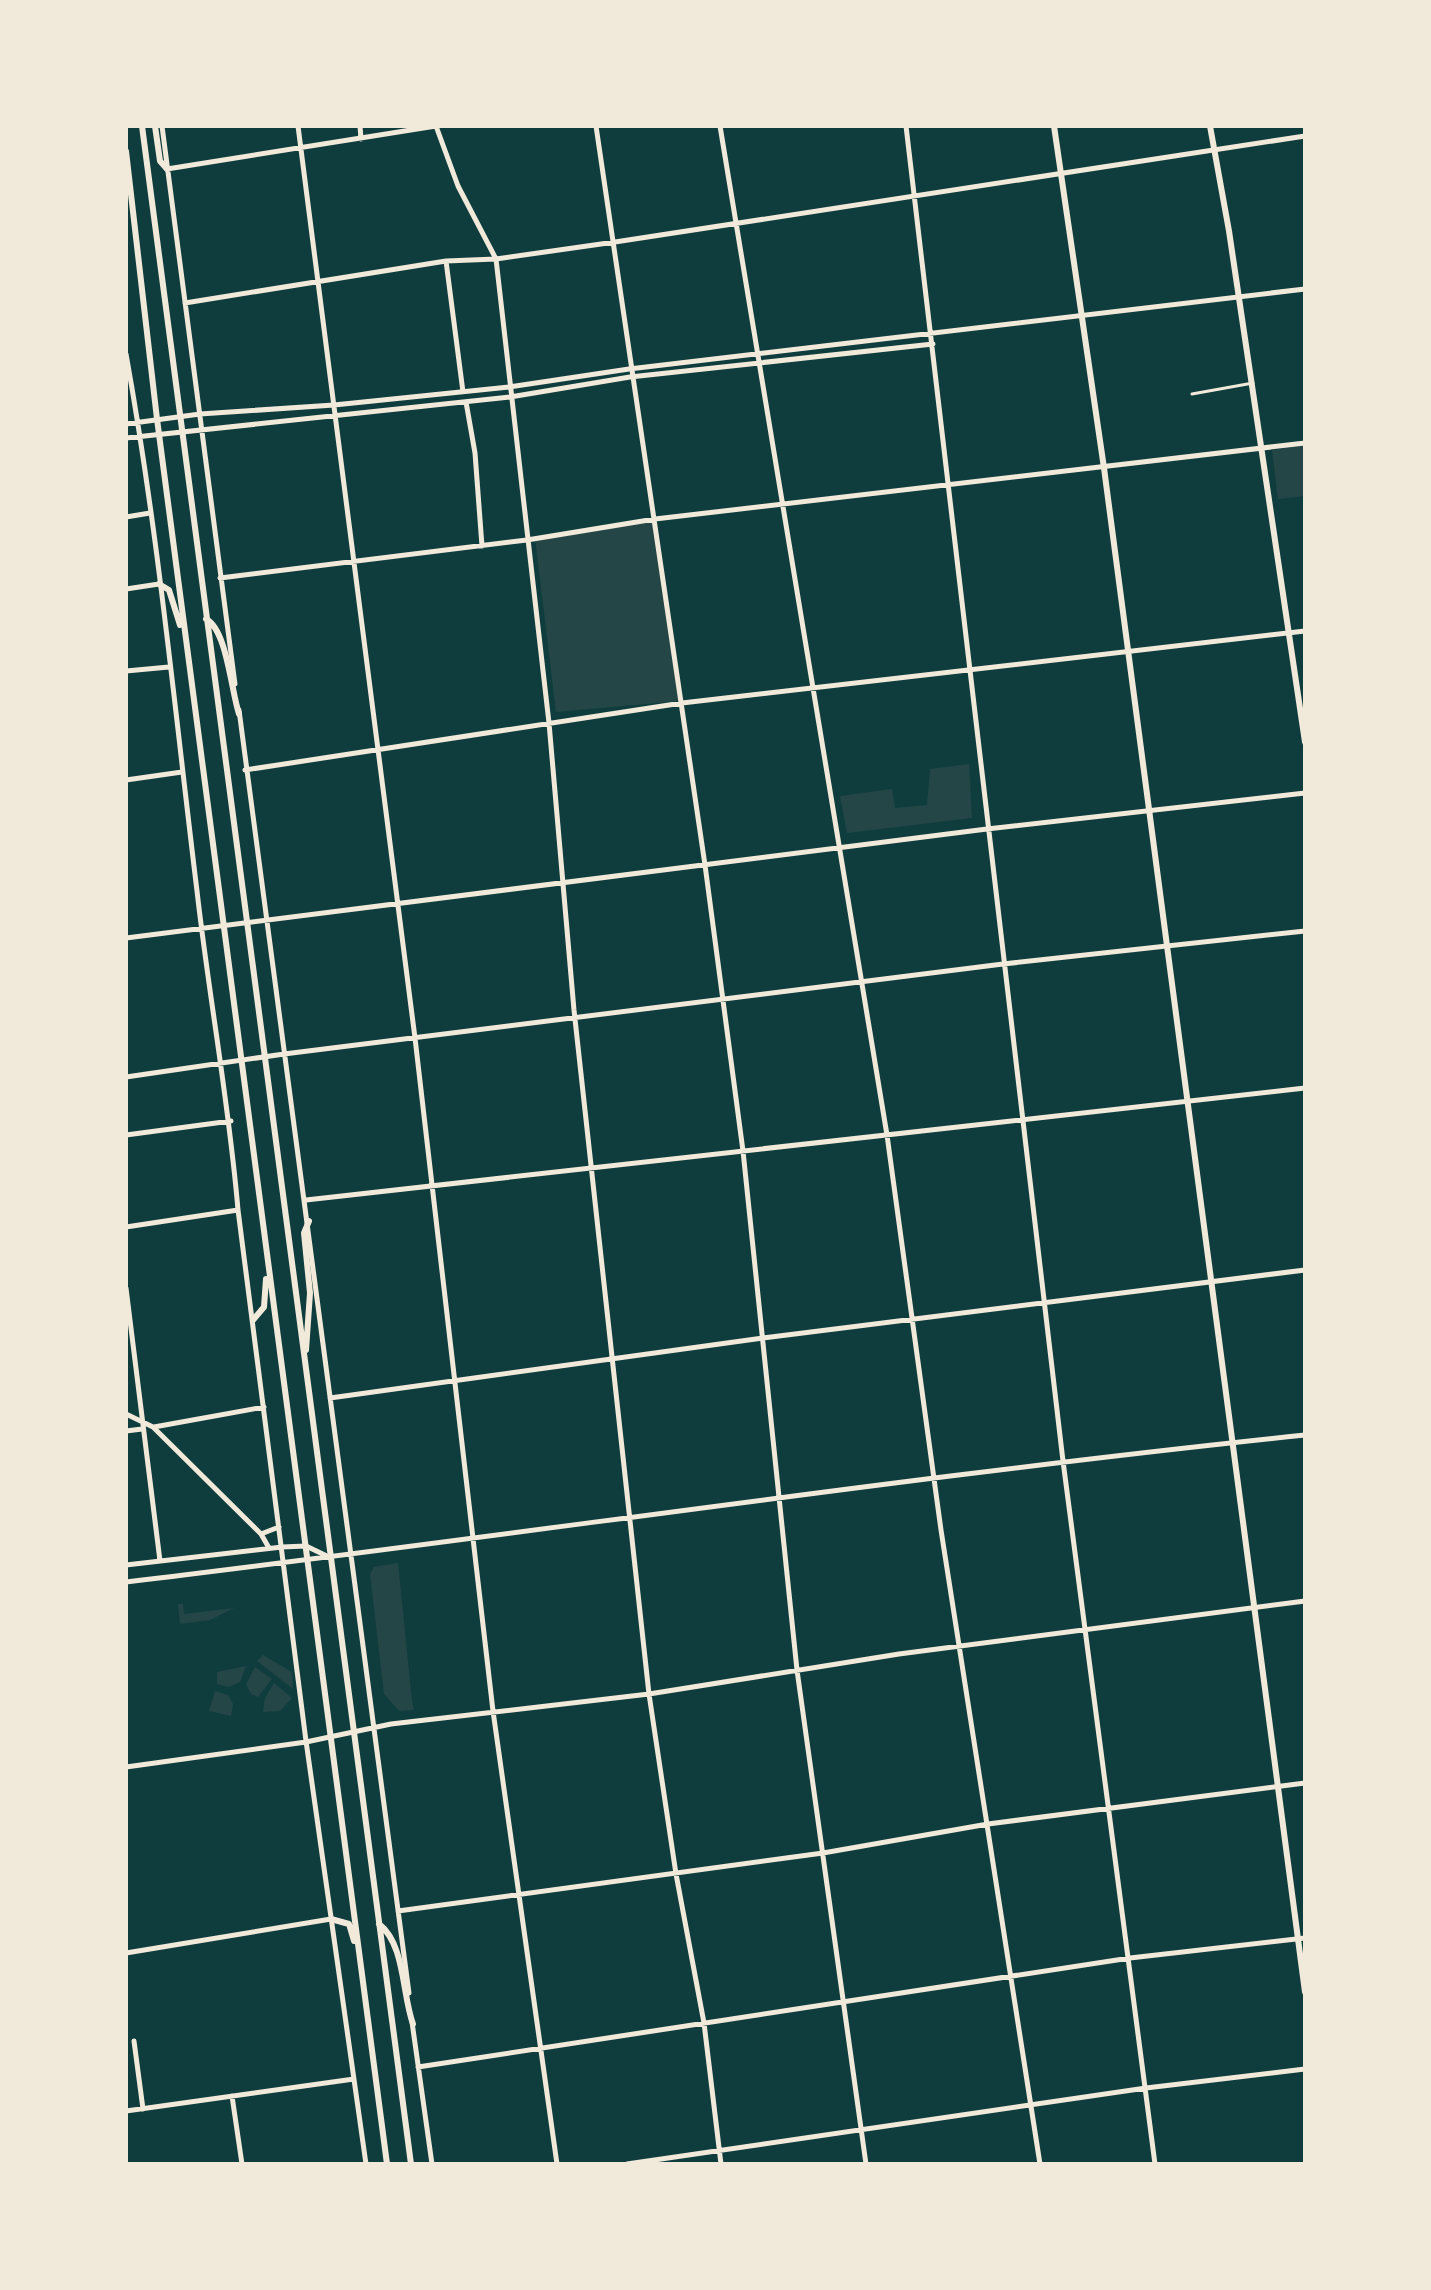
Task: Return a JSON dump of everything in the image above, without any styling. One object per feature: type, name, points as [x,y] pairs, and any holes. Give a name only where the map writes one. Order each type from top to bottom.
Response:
[{"type":"street","points":[[142,126],[411,2164]]},
{"type":"street","points":[[155,126],[160,161],[167,169]]},
{"type":"street","points":[[162,126],[432,2164]]},
{"type":"street","points":[[298,126],[375,748],[415,1038],[493,1711],[557,2164]]},
{"type":"street","points":[[360,126],[361,139]]},
{"type":"street","points":[[167,169],[436,126],[458,186],[496,259],[549,723],[575,1020],[649,1694],[676,1874],[704,2023],[721,2164]]},
{"type":"street","points":[[596,126],[615,242],[630,377],[682,703],[743,1151],[797,1670],[866,2164]]},
{"type":"street","points":[[720,126],[887,1135],[910,1321],[958,1647],[1040,2164]]},
{"type":"street","points":[[906,126],[1063,1461],[1155,2164]]},
{"type":"street","points":[[1054,126],[1084,318],[1126,651],[1301,1939],[1305,1992]]},
{"type":"street","points":[[1210,126],[1253,383],[1305,742]]},
{"type":"street","points":[[185,303],[446,261],[496,259],[615,242],[1305,136]]},
{"type":"street","points":[[126,151],[157,419],[387,2164]]},
{"type":"street","points":[[446,261],[463,392]]},
{"type":"street","points":[[126,424],[200,414],[334,405],[509,387],[629,369],[932,336],[1305,289]]},
{"type":"street","points":[[126,438],[510,397],[630,377],[933,344]]},
{"type":"street","points":[[126,354],[140,435],[201,927],[231,1121],[238,1210],[306,1741],[366,2164]]},
{"type":"street","points":[[466,402],[475,453],[482,546]]},
{"type":"street","points":[[220,578],[527,540],[655,519],[1305,443]]},
{"type":"street","points":[[126,517],[150,513]]},
{"type":"street","points":[[126,589],[159,584],[169,590],[179,618],[195,709]]},
{"type":"street","points":[[206,619],[215,626],[222,642],[239,714]]},
{"type":"street","points":[[245,770],[682,703],[1305,631]]},
{"type":"street","points":[[126,671],[169,667]]},
{"type":"street","points":[[126,780],[182,772]]},
{"type":"street","points":[[126,938],[398,901],[1305,793]]},
{"type":"street","points":[[126,1077],[284,1054],[575,1020],[1003,964],[1305,931]]},
{"type":"street","points":[[306,1200],[1022,1117],[1305,1088]]},
{"type":"street","points":[[126,1135],[231,1121]]},
{"type":"street","points":[[253,1320],[264,1307],[267,1281],[259,1196]]},
{"type":"street","points":[[126,1227],[238,1210]]},
{"type":"street","points":[[304,1357],[310,1293],[304,1233],[309,1221]]},
{"type":"street","points":[[330,1398],[763,1338],[1305,1270]]},
{"type":"street","points":[[126,1288],[160,1561]]},
{"type":"street","points":[[153,1427],[264,1407]]},
{"type":"street","points":[[126,1414],[153,1427],[261,1534],[269,1548]]},
{"type":"street","points":[[126,1431],[142,1429]]},
{"type":"street","points":[[126,1582],[332,1559],[778,1496],[1305,1435]]},
{"type":"street","points":[[261,1534],[279,1527]]},
{"type":"street","points":[[126,1565],[306,1546],[332,1559]]},
{"type":"street","points":[[126,1767],[306,1741],[373,1727],[649,1694],[1084,1629],[1305,1601]]},
{"type":"street","points":[[398,1911],[823,1853],[988,1824],[1305,1783]]},
{"type":"street","points":[[126,1953],[331,1919],[345,1920],[352,1932],[369,2029]]},
{"type":"street","points":[[379,1924],[390,1934],[413,2024]]},
{"type":"street","points":[[418,2067],[1130,1958],[1301,1939]]},
{"type":"street","points":[[134,2041],[143,2109]]},
{"type":"street","points":[[627,2164],[1146,2088],[1305,2069]]},
{"type":"street","points":[[126,2111],[354,2079]]},
{"type":"street","points":[[232,2096],[242,2164]]},
{"type":"lane","points":[[1192,394],[1253,383]]},
{"type":"shaded area","points":[[1305,445],[1305,496],[1278,499],[1272,450]]},
{"type":"shaded area","points":[[654,522],[679,701],[556,712],[535,538]]},
{"type":"shaded area","points":[[969,764],[972,818],[847,833],[840,796],[892,789],[895,808],[927,805],[930,769]]},
{"type":"shaded area","points":[[398,1563],[414,1710],[399,1711],[384,1694],[370,1574],[374,1567]]},
{"type":"shaded area","points":[[178,1604],[183,1604],[184,1614],[234,1608],[210,1620],[180,1624]]},
{"type":"shaded area","points":[[263,1655],[292,1672],[293,1689],[257,1661]]},
{"type":"shaded area","points":[[246,1666],[240,1682],[229,1687],[217,1684],[217,1672]]},
{"type":"shaded area","points":[[255,1667],[272,1679],[258,1697],[251,1694],[246,1684]]},
{"type":"shaded area","points":[[274,1683],[292,1698],[280,1711],[263,1712],[265,1698]]},
{"type":"shaded area","points":[[215,1691],[228,1695],[233,1704],[231,1716],[209,1711]]}]
